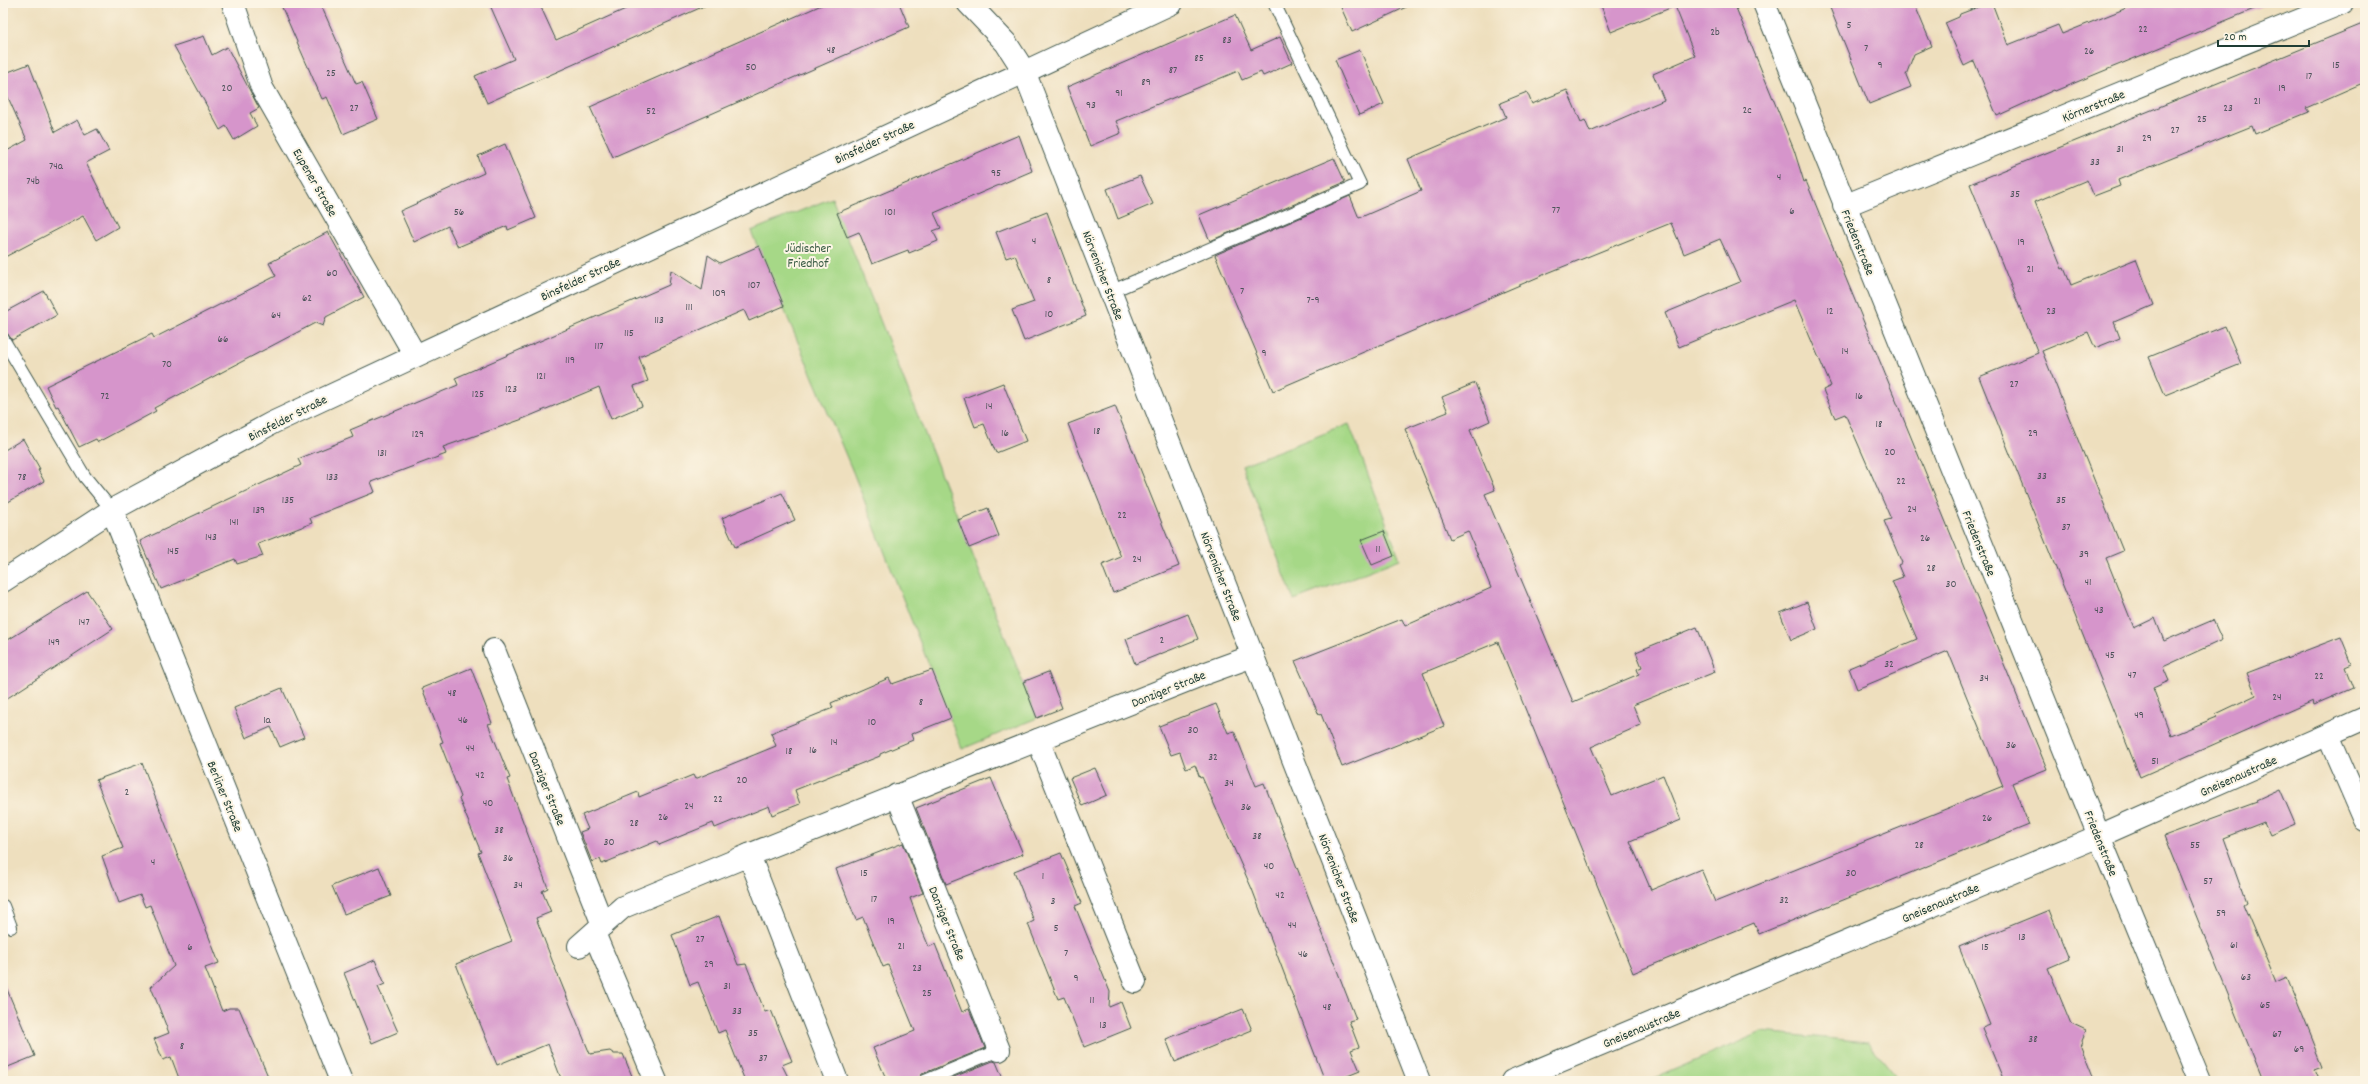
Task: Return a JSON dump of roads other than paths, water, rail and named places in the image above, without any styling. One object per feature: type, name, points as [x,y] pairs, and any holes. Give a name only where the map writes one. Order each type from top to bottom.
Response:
[{"type":"street","name":"Eupener Straße","points":[[233,3],[262,88],[414,355]]},
{"type":"street","name":"Nörvenicher Straße","points":[[968,3],[1006,43],[1024,72],[1419,1081]]},
{"type":"street","name":"Binsfelder Straße","points":[[3,581],[112,510],[272,423],[414,355],[1172,3]]},
{"type":"street","name":"Friedenstraße","points":[[1764,3],[1844,206],[2099,836],[2200,1081]]},
{"type":"street","name":"Körnerstraße","points":[[1844,206],[2342,3]]},
{"type":"street","name":"Berliner Straße","points":[[112,510],[341,1081]]},
{"type":"street","name":"Danziger Straße","points":[[494,650],[592,935],[656,1081]]},
{"type":"street","name":"Danziger Straße","points":[[592,935],[623,907],[897,795],[1198,676],[1253,656]]},
{"type":"street","name":"Gneisenaustraße","points":[[1512,1081],[2099,836],[2365,718]]},
{"type":"street","points":[[2328,735],[2365,820]]},
{"type":"street","points":[[1038,740],[1135,982]]},
{"type":"street","name":"Danziger Straße","points":[[897,795],[999,1050]]},
{"type":"street","points":[[749,855],[837,1081]]},
{"type":"lane","points":[[1110,292],[1360,184],[1274,3]]},
{"type":"lane","points":[[3,340],[85,477],[112,510]]},
{"type":"lane","points":[[3,906],[11,927]]},
{"type":"lane","points":[[925,1081],[999,1050]]},
{"type":"park label","name":"Jüdischer Friedhof","points":[[808,254]]}]
